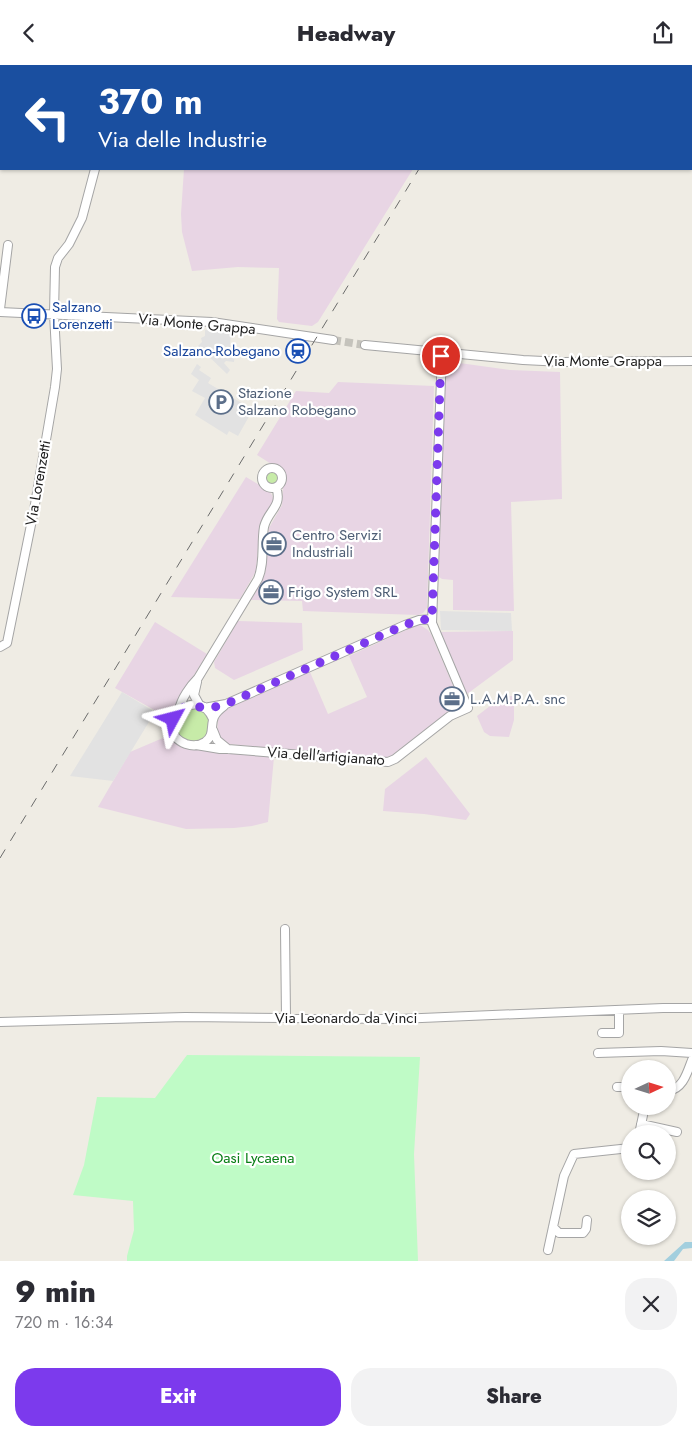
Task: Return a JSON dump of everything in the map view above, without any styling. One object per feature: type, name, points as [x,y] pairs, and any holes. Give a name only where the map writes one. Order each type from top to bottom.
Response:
[{"type":"street","name":"Via Lorenzetti","points":[[0,647],[7,643],[34,510],[55,387],[57,369],[54,314],[56,263],[69,244],[82,218],[95,170]]},
{"type":"street","points":[[0,311],[8,245]]},
{"type":"street","name":"Via Monte Grappa","points":[[0,311],[212,322],[332,340]]},
{"type":"street","name":"Via Monte Grappa","points":[[365,345],[563,362],[692,361]]},
{"type":"street","points":[[179,710],[190,705],[202,707],[226,704],[405,625],[419,620],[432,619],[442,352]]},
{"type":"street","points":[[179,710],[180,705],[260,574],[265,525],[278,500],[276,487]]},
{"type":"street","name":"Via dell'artigianato","points":[[179,710],[173,719],[172,728],[185,744],[220,749],[388,762],[395,759],[450,716],[468,708],[435,632],[432,619]]},
{"type":"street","points":[[198,678],[194,695],[202,707],[210,713],[217,740],[228,749]]},
{"type":"street","points":[[213,719],[226,704]]},
{"type":"street","points":[[196,745],[206,741],[213,730]]},
{"type":"street","points":[[285,929],[286,1017]]},
{"type":"street","name":"Via Leonardo da Vinci","points":[[0,1023],[185,1017],[398,1019],[692,1009]]},
{"type":"street","points":[[602,1033],[619,1033],[619,1010]]},
{"type":"street","points":[[598,1053],[661,1051],[692,1053]]},
{"type":"street","points":[[676,1087],[683,1082],[692,1060]]},
{"type":"street","points":[[643,1115],[641,1124],[677,1132]]},
{"type":"street","points":[[548,1250],[564,1176],[574,1154],[621,1149]]},
{"type":"street","points":[[553,1227],[559,1233],[582,1233],[586,1229],[587,1220]]},
{"type":"shaded area","points":[[184,170],[412,170],[318,322],[312,326],[279,322],[277,319],[279,268],[238,267],[192,271],[182,232],[181,214]]},
{"type":"shaded area","points":[[205,330],[231,332],[230,345],[236,346],[234,362],[226,361],[224,363],[230,370],[227,374],[198,346],[202,342],[201,338],[205,336]]},
{"type":"shaded area","points":[[445,361],[510,370],[560,372],[562,499],[511,502],[514,611],[453,610],[453,580],[439,577]]},
{"type":"shaded area","name":"Stazione Salzano Robegano","points":[[197,364],[201,367],[199,370],[211,378],[208,383],[245,405],[243,408],[251,413],[238,436],[229,431],[227,435],[195,415],[205,398],[192,391],[199,380],[191,374]]},
{"type":"shaded area","points":[[338,382],[434,386],[427,608],[418,615],[303,611],[302,601],[251,600],[265,574],[269,528],[282,505],[284,472],[257,455],[296,391],[329,393]]},
{"type":"shaded area","points":[[246,477],[268,490],[274,501],[260,523],[256,571],[240,599],[171,597]]},
{"type":"shaded area","points":[[440,611],[511,613],[512,631],[441,630]]},
{"type":"shaded area","points":[[238,621],[302,623],[303,650],[234,680],[215,668],[214,662]]},
{"type":"shaded area","points":[[155,622],[207,654],[171,713],[165,716],[115,688]]},
{"type":"shaded area","points":[[420,625],[431,634],[457,695],[457,702],[454,707],[391,756],[385,758],[228,744],[221,740],[217,733],[218,720],[222,711],[310,672],[328,714],[367,697],[349,656]]},
{"type":"shaded area","points":[[513,631],[513,660],[467,694],[440,632]]},
{"type":"shaded area","points":[[122,692],[155,712],[113,781],[70,776]]},
{"type":"shaded area","points":[[503,696],[514,696],[514,720],[509,737],[490,736],[484,732],[477,716]]},
{"type":"shaded area","points":[[170,735],[176,743],[188,749],[274,757],[268,822],[234,828],[186,829],[98,807],[130,752]]},
{"type":"shaded area","points":[[426,757],[470,814],[466,820],[383,811],[385,789]]},
{"type":"green space","points":[[269,471],[275,471],[279,478],[275,485],[269,485],[265,481],[265,475]]},
{"type":"green space","points":[[193,708],[205,713],[210,725],[205,737],[193,742],[181,737],[176,725],[181,713]]},
{"type":"green space","name":"Oasi Lycaena","points":[[187,1055],[420,1057],[414,1154],[418,1261],[127,1261],[134,1230],[133,1201],[73,1195],[84,1165],[97,1097],[155,1098]]},
{"type":"water","points":[[685,1242],[692,1242],[692,1248],[683,1249],[674,1261],[664,1261]]},
{"type":"tunnel","points":[[333,340],[365,345]]},
{"type":"railway","points":[[0,858],[418,170]]},
{"type":"place","name":"Salzano Lorenzetti","points":[[34,316]]},
{"type":"place","name":"Salzano-Robegano","points":[[298,351]]},
{"type":"place","name":"Stazione Salzano Robegano","points":[[221,402]]},
{"type":"place","name":"Centro Servizi Industriali","points":[[274,544]]},
{"type":"place","name":"Frigo System SRL","points":[[271,592]]},
{"type":"place","name":"L.A.M.P.A. snc","points":[[452,699]]},
{"type":"route","points":[[173,719],[179,710],[190,705],[209,708],[226,704],[405,625],[419,620],[432,619],[441,356]]}]
